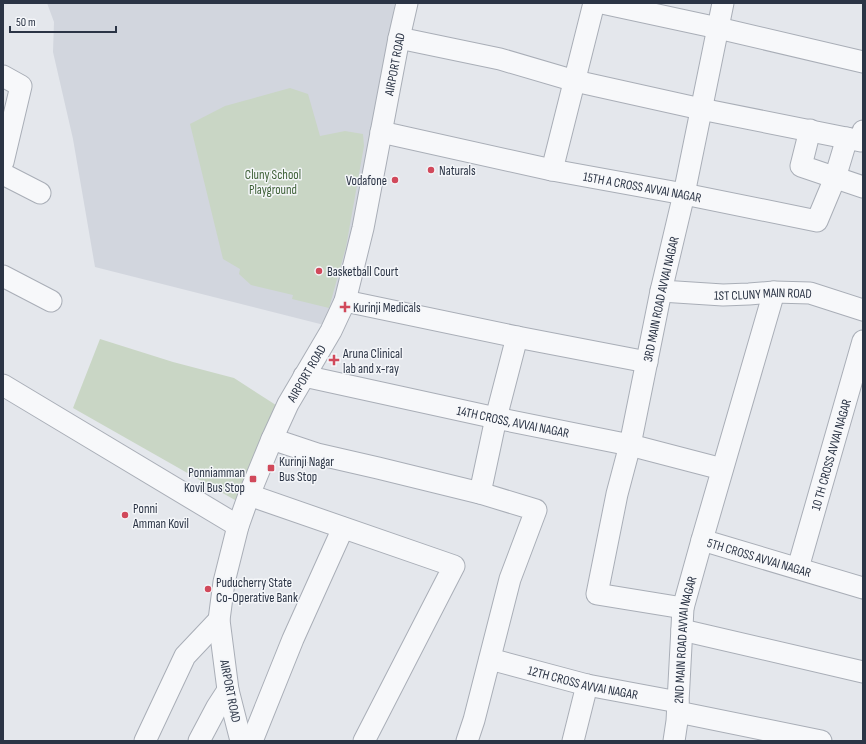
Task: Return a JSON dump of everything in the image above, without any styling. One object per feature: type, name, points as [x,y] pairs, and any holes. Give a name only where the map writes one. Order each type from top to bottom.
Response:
[{"type":"street","name":"AIRPORT ROAD","points":[[241,741],[228,690],[219,620],[224,582],[238,526],[272,439],[288,404],[332,331],[345,301],[363,228],[407,3]]},
{"type":"street","points":[[552,170],[594,3]]},
{"type":"street","points":[[602,3],[863,62]]},
{"type":"street","name":"3RD MAIN ROAD AVVAI NAGAR","points":[[683,608],[597,594],[617,494],[630,445],[661,291],[684,194],[723,3]]},
{"type":"street","points":[[399,38],[500,59],[575,81],[701,109],[810,130],[855,135]]},
{"type":"street","points":[[3,76],[21,86],[3,162]]},
{"type":"street","points":[[810,130],[801,166],[863,187]]},
{"type":"street","name":"15TH A CROSS AVVAI NAGAR","points":[[381,132],[552,170],[684,194],[817,221],[855,135]]},
{"type":"street","points":[[3,174],[40,193]]},
{"type":"street","points":[[3,276],[51,301]]},
{"type":"street","name":"1ST CLUNY MAIN ROAD","points":[[661,291],[723,295],[774,292],[810,293],[863,310]]},
{"type":"street","name":"5TH CROSS AVVAI NAGAR","points":[[774,292],[702,540],[863,588]]},
{"type":"street","points":[[345,301],[517,337],[647,362]]},
{"type":"street","points":[[480,493],[496,418],[517,337]]},
{"type":"street","name":"10 TH CROSS AVVAI NAGAR","points":[[798,568],[863,341]]},
{"type":"street","name":"14TH CROSS, AVVAI NAGAR","points":[[304,376],[496,418],[630,445],[722,469]]},
{"type":"street","points":[[3,385],[238,526]]},
{"type":"street","points":[[272,439],[317,454],[480,493],[536,510],[510,579],[474,720],[466,741]]},
{"type":"street","points":[[249,495],[454,566],[364,741]]},
{"type":"street","points":[[252,741],[293,639],[343,528]]},
{"type":"street","name":"2ND MAIN ROAD AVVAI NAGAR","points":[[674,741],[678,707],[683,608],[702,540]]},
{"type":"street","points":[[145,741],[185,656],[219,620]]},
{"type":"street","points":[[682,630],[863,672]]},
{"type":"street","name":"12TH CROSS AVVAI NAGAR","points":[[490,659],[678,707],[780,737],[821,741]]},
{"type":"street","points":[[573,741],[587,685]]},
{"type":"street","points":[[198,741],[228,690]]},
{"type":"shaded area","points":[[47,3],[395,3],[379,95],[373,141],[332,327],[95,267],[73,139],[53,52],[54,22]]},
{"type":"green space","name":"Cluny School Playground","points":[[290,88],[308,94],[320,136],[345,131],[363,134],[364,146],[346,247],[329,308],[292,299],[293,295],[251,285],[239,274],[240,269],[223,259],[190,124],[225,106]]},
{"type":"green space","points":[[100,339],[173,362],[234,378],[279,407],[242,504],[73,408]]},
{"type":"place","name":"Naturals","points":[[431,170]]},
{"type":"place","name":"Vodafone","points":[[395,180]]},
{"type":"place","name":"Basketball Court","points":[[319,271]]},
{"type":"place","name":"Kurinji Medicals","points":[[345,307]]},
{"type":"place","name":"Aruna Clinical lab and x-ray","points":[[334,360]]},
{"type":"place","name":"Kurinji Nagar Bus Stop","points":[[271,468]]},
{"type":"place","name":"Ponniamman Kovil Bus Stop","points":[[253,479]]},
{"type":"place","name":"Ponni Amman Kovil","points":[[125,515]]},
{"type":"place","name":"Puducherry State Co-Operative Bank","points":[[208,589]]}]
